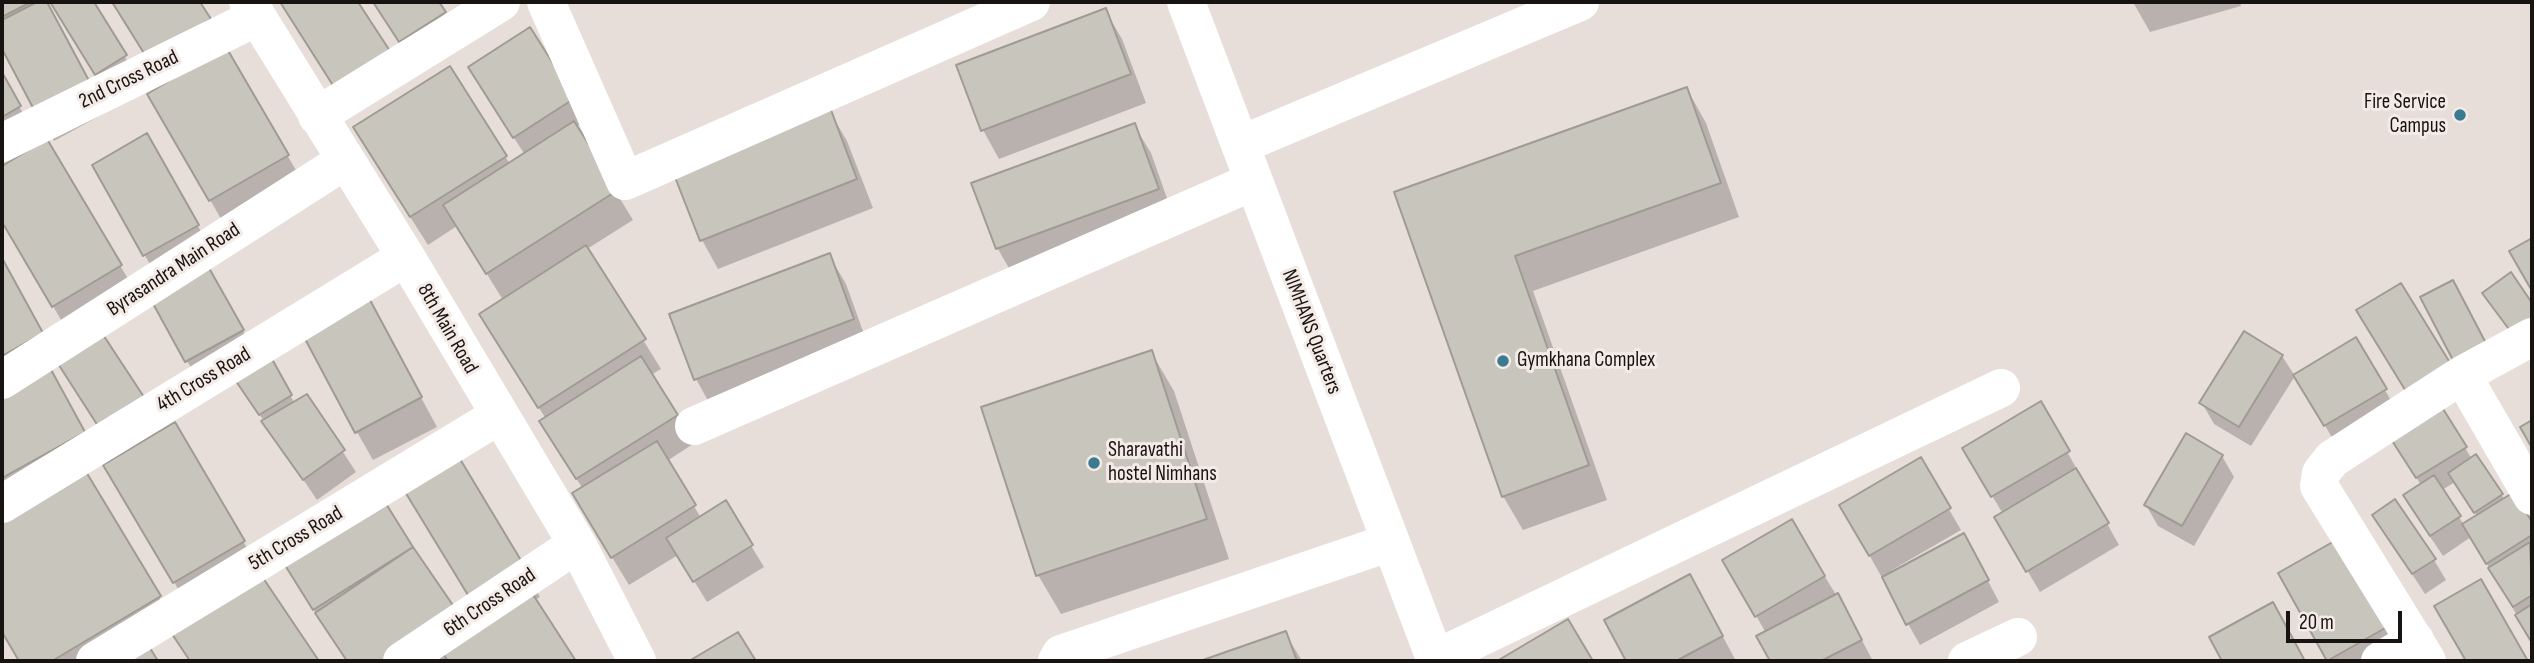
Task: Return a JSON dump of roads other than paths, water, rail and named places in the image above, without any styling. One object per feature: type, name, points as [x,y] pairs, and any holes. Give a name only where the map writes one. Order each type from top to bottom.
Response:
[{"type":"street","points":[[317,116],[501,2]]},
{"type":"street","points":[[546,2],[625,181],[1031,2]]},
{"type":"street","name":"NIMHANS Quarters","points":[[1186,2],[1435,660]]},
{"type":"street","points":[[1240,145],[1580,2]]},
{"type":"street","name":"8th Main Road","points":[[252,10],[406,257],[498,416],[577,544],[637,661]]},
{"type":"street","name":"2nd Cross Road","points":[[2,143],[252,10]]},
{"type":"street","name":"Byrasandra Main Road","points":[[2,380],[346,160]]},
{"type":"street","points":[[694,426],[1254,181]]},
{"type":"street","name":"4th Cross Road","points":[[2,504],[406,257]]},
{"type":"street","points":[[2379,661],[2421,651],[2319,486],[2321,473],[2332,459],[2462,375],[2532,337]]},
{"type":"street","points":[[2462,375],[2532,496]]},
{"type":"street","points":[[1435,660],[2001,388]]},
{"type":"street","name":"5th Cross Road","points":[[95,661],[498,416]]},
{"type":"street","points":[[1057,661],[1061,654],[1391,542]]},
{"type":"street","name":"6th Cross Road","points":[[413,659],[577,544]]},
{"type":"street","points":[[1967,661],[2018,637]]},
{"type":"place","name":"Fire Service Campus","points":[[2460,115]]},
{"type":"place","name":"Gymkhana Complex","points":[[1503,361]]},
{"type":"place","name":"Sharavathi hostel Nimhans","points":[[1094,463]]}]
